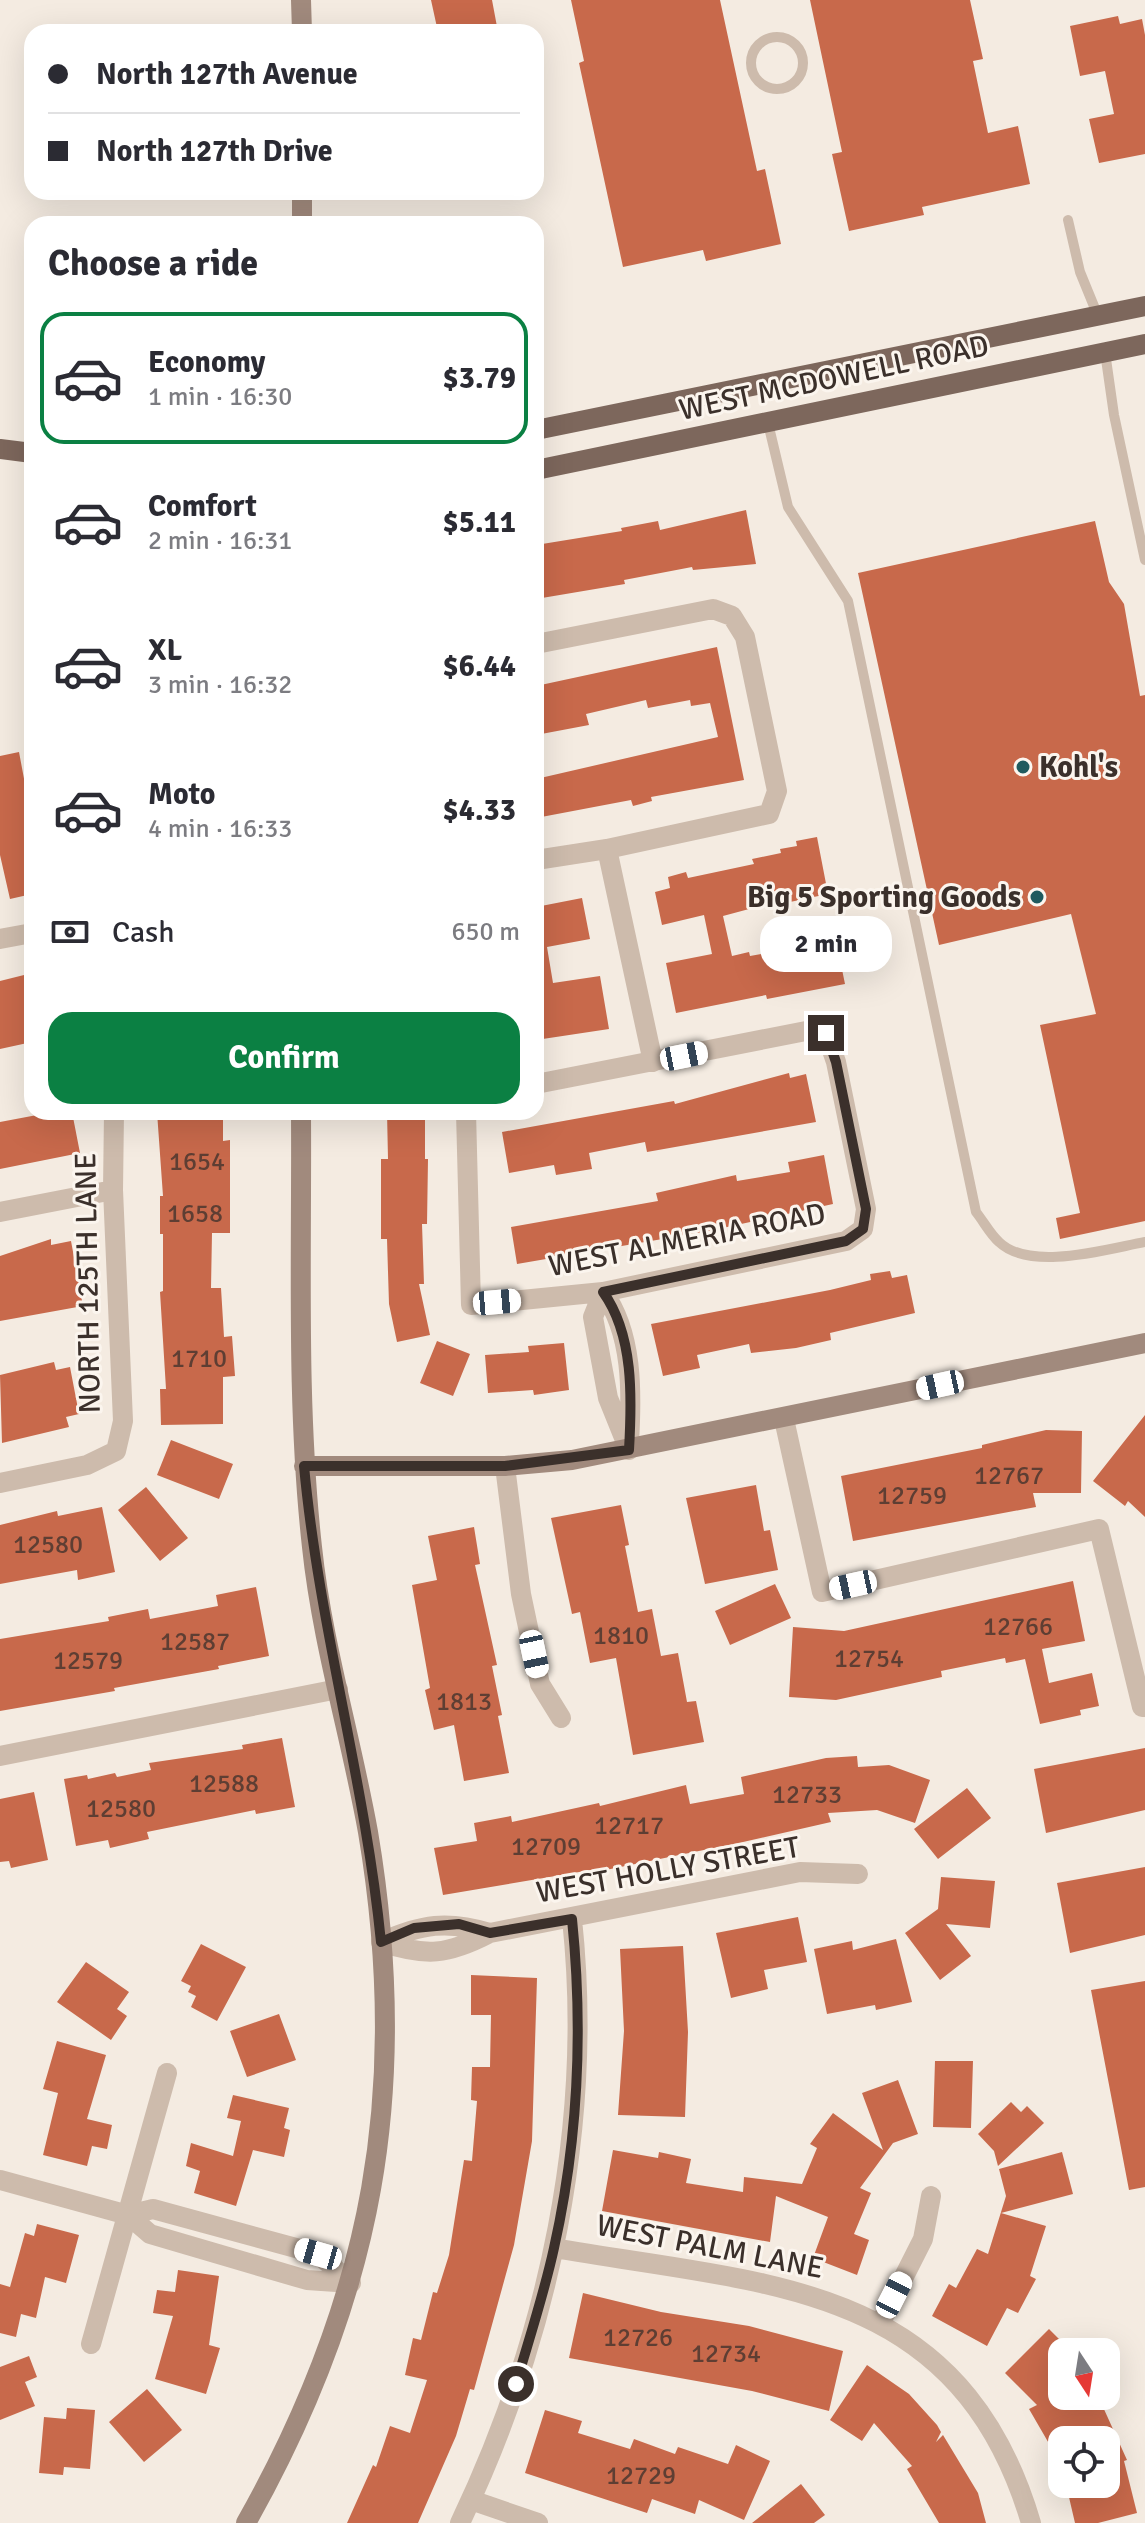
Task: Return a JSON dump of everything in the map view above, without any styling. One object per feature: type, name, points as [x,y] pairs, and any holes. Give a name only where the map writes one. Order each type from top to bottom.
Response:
[{"type":"main road","name":"WEST MCDOWELL ROAD","points":[[544,428],[1145,306]]},
{"type":"main road","points":[[1098,316],[1105,352]]},
{"type":"main road","name":"WEST MCDOWELL ROAD","points":[[544,468],[1145,344]]},
{"type":"main road","points":[[0,449],[24,452]]},
{"type":"street","points":[[301,0],[302,24]]},
{"type":"street","points":[[544,642],[713,609],[732,616],[745,637],[777,791],[769,814],[607,849],[544,859]]},
{"type":"street","points":[[544,1082],[653,1062],[607,849]]},
{"type":"street","points":[[0,939],[24,934]]},
{"type":"street","name":"WEST ALMERIA ROAD","points":[[466,1120],[471,1305],[603,1292],[846,1241],[863,1229],[866,1209],[836,1062],[826,1033],[806,1031],[653,1062]]},
{"type":"street","name":"NORTH 125TH LANE","points":[[0,1483],[87,1465],[116,1451],[123,1421],[113,1190],[114,1120]]},
{"type":"street","points":[[246,2523],[309,2398],[351,2283],[382,2119],[387,2046],[381,1942],[367,1831],[312,1552],[304,1466],[301,1120]]},
{"type":"street","points":[[0,1212],[113,1190]]},
{"type":"street","points":[[603,1292],[617,1312],[632,1394],[629,1450]]},
{"type":"street","points":[[304,1466],[505,1466],[629,1450],[1145,1343]]},
{"type":"street","points":[[784,1419],[822,1592],[1099,1529],[1144,1707]]},
{"type":"street","points":[[505,1466],[521,1594],[540,1684],[561,1718]]},
{"type":"street","points":[[0,1756],[338,1689]]},
{"type":"street","name":"WEST HOLLY STREET","points":[[381,1942],[415,1954],[459,1950],[490,1933],[800,1872],[858,1874]]},
{"type":"street","points":[[460,2523],[516,2384],[554,2248],[567,2173],[576,2081],[577,1963],[572,1919]]},
{"type":"street","points":[[91,2344],[167,2073]]},
{"type":"street","points":[[0,2180],[128,2215],[150,2234],[307,2280],[351,2283]]},
{"type":"street","points":[[880,2324],[923,2239],[931,2196]]},
{"type":"street","name":"WEST PALM LANE","points":[[554,2248],[805,2292],[842,2305],[880,2324],[930,2357],[977,2405],[1009,2460],[1031,2523]]},
{"type":"street","points":[[471,2500],[538,2523]]},
{"type":"lane","points":[[772,37],[795,43],[803,59],[800,76],[794,83],[778,90],[762,85],[750,63],[756,47],[772,37]]},
{"type":"lane","points":[[1068,220],[1080,272],[1098,316]]},
{"type":"lane","points":[[1105,352],[1114,415],[1145,560]]},
{"type":"lane","points":[[768,423],[788,507],[848,601],[976,1212],[1000,1244],[1031,1257],[1055,1258],[1145,1242]]},
{"type":"building","points":[[431,0],[492,0],[496,24],[436,24]]},
{"type":"building","points":[[571,0],[720,0],[757,171],[765,169],[781,244],[706,261],[703,250],[623,267],[579,63],[584,61]]},
{"type":"building","points":[[810,0],[970,0],[983,59],[973,61],[988,133],[1018,126],[1030,184],[922,207],[924,215],[849,231],[832,154],[842,152]]},
{"type":"building","points":[[1118,16],[1120,24],[1142,19],[1145,35],[1145,154],[1099,163],[1089,119],[1114,114],[1105,71],[1080,76],[1070,26]]},
{"type":"building","points":[[746,510],[756,564],[693,570],[692,567],[624,580],[625,584],[544,598],[544,544],[622,531],[621,528],[658,521],[660,530]]},
{"type":"building","name":"Kohl's","points":[[1095,521],[1109,582],[1124,604],[1140,696],[1145,695],[1145,1221],[1060,1239],[1056,1218],[1080,1213],[1040,1025],[1096,1014],[1071,914],[939,945],[858,573]]},
{"type":"building","points":[[717,647],[744,780],[651,797],[652,801],[633,806],[631,800],[544,816],[544,777],[718,737],[710,703],[691,706],[690,700],[648,708],[646,700],[586,714],[589,725],[544,733],[544,684]]},
{"type":"building","points":[[19,752],[24,779],[24,896],[10,899],[0,855],[0,756]]},
{"type":"building","points":[[817,837],[828,894],[790,902],[790,898],[723,916],[732,956],[749,952],[750,956],[836,940],[845,984],[767,999],[766,995],[676,1013],[666,963],[712,954],[704,915],[662,925],[655,892],[670,888],[668,877],[686,872],[688,878],[754,864],[752,859],[781,853],[780,849],[797,846],[796,841]]},
{"type":"building","points":[[582,898],[590,939],[547,947],[553,983],[600,976],[609,1029],[544,1039],[544,905]]},
{"type":"building","points":[[24,975],[24,1044],[0,1049],[0,981]]},
{"type":"building","points":[[789,1073],[790,1078],[806,1074],[816,1122],[647,1152],[645,1142],[589,1153],[592,1169],[556,1175],[554,1165],[509,1173],[502,1132],[674,1101],[675,1104]]},
{"type":"building","points":[[24,1117],[24,1120],[74,1120],[80,1153],[0,1169],[0,1122]]},
{"type":"building","points":[[158,1120],[223,1120],[223,1141],[230,1140],[230,1233],[212,1233],[211,1288],[221,1288],[224,1337],[232,1336],[235,1376],[223,1377],[223,1424],[161,1425],[160,1389],[166,1389],[160,1292],[163,1291],[163,1234],[160,1234],[160,1196],[163,1196]]},
{"type":"building","points":[[387,1120],[425,1120],[427,1224],[422,1224],[424,1284],[419,1284],[430,1335],[397,1342],[389,1304],[387,1239],[381,1239],[381,1159],[388,1159]]},
{"type":"building","points":[[824,1155],[833,1204],[709,1231],[517,1264],[511,1227],[658,1201],[656,1193],[736,1175],[737,1181],[790,1172],[788,1162]]},
{"type":"building","points":[[51,1239],[51,1245],[71,1241],[83,1306],[0,1321],[0,1256]]},
{"type":"building","points":[[890,1271],[892,1278],[907,1275],[915,1313],[830,1333],[831,1340],[796,1348],[751,1353],[749,1344],[697,1355],[700,1368],[663,1376],[651,1324],[830,1290],[871,1280],[870,1274]]},
{"type":"building","points":[[437,1341],[470,1354],[453,1396],[420,1383]]},
{"type":"building","points":[[564,1343],[569,1390],[534,1395],[533,1390],[488,1393],[485,1355],[529,1352],[528,1346]]},
{"type":"building","points":[[54,1362],[56,1370],[70,1367],[79,1414],[66,1417],[69,1427],[2,1443],[0,1375]]},
{"type":"building","points":[[1145,1415],[1145,1517],[1128,1501],[1125,1506],[1093,1481]]},
{"type":"building","points":[[1046,1430],[1082,1431],[1081,1493],[1033,1493],[1036,1507],[853,1541],[841,1476],[982,1448],[982,1445]]},
{"type":"building","points":[[171,1440],[233,1464],[219,1499],[157,1475]]},
{"type":"building","points":[[756,1485],[764,1531],[770,1530],[778,1570],[705,1584],[686,1498]]},
{"type":"building","points":[[146,1487],[188,1538],[160,1561],[118,1510]]},
{"type":"building","points":[[621,1505],[629,1545],[625,1546],[638,1612],[652,1609],[661,1656],[678,1653],[687,1702],[696,1701],[704,1742],[633,1755],[616,1658],[590,1663],[580,1612],[572,1614],[551,1518]]},
{"type":"building","points":[[102,1507],[115,1572],[78,1580],[77,1570],[0,1584],[0,1525],[57,1511],[58,1516]]},
{"type":"building","points":[[474,1527],[480,1564],[475,1565],[497,1665],[492,1666],[509,1773],[464,1781],[454,1725],[434,1730],[425,1690],[430,1688],[412,1585],[437,1580],[428,1536]]},
{"type":"building","points":[[1073,1581],[1085,1641],[1042,1649],[1049,1683],[1092,1673],[1099,1706],[1080,1710],[1081,1715],[1040,1724],[1025,1659],[1006,1663],[1005,1658],[941,1671],[942,1677],[836,1700],[789,1697],[793,1627],[844,1631]]},
{"type":"building","points":[[775,1584],[791,1618],[730,1645],[715,1611]]},
{"type":"building","points":[[256,1587],[269,1656],[218,1666],[219,1669],[114,1688],[115,1691],[0,1711],[0,1639],[109,1621],[108,1617],[148,1609],[150,1619],[218,1606],[216,1595]]},
{"type":"building","points":[[282,1738],[295,1807],[256,1814],[255,1810],[147,1832],[149,1839],[110,1848],[108,1840],[76,1846],[64,1779],[87,1775],[88,1779],[115,1773],[117,1777],[151,1770],[149,1763],[243,1749],[242,1745]]},
{"type":"building","points":[[1145,1748],[1145,1810],[1046,1833],[1034,1769]]},
{"type":"building","points":[[857,1756],[858,1767],[889,1765],[930,1780],[915,1823],[877,1810],[828,1813],[831,1822],[743,1842],[591,1873],[591,1870],[443,1895],[434,1848],[477,1841],[474,1823],[511,1816],[512,1822],[599,1803],[600,1806],[686,1785],[690,1804],[744,1794],[741,1777],[826,1758]]},
{"type":"building","points":[[967,1788],[991,1818],[938,1859],[914,1829]]},
{"type":"building","points":[[34,1792],[48,1860],[11,1868],[9,1861],[0,1862],[0,1799]]},
{"type":"building","points":[[1145,1867],[1145,1935],[1070,1953],[1057,1883]]},
{"type":"building","points":[[941,1877],[995,1881],[990,1928],[946,1924],[971,1956],[940,1980],[905,1933],[938,1909]]},
{"type":"building","points":[[798,1917],[807,1962],[764,1970],[768,1989],[731,1998],[716,1933]]},
{"type":"building","points":[[896,1939],[912,2002],[876,2010],[875,2005],[827,2014],[814,1949],[852,1941],[853,1950]]},
{"type":"building","points":[[201,1944],[246,1967],[217,2021],[191,2007],[196,1996],[188,1992],[191,1986],[181,1981]]},
{"type":"building","points":[[683,1946],[688,2032],[685,2117],[618,2115],[624,2031],[620,1949]]},
{"type":"building","points":[[86,1962],[129,1992],[117,2009],[127,2016],[111,2040],[57,2002]]},
{"type":"building","points":[[471,1975],[537,1978],[532,2141],[514,2245],[474,2390],[470,2389],[456,2436],[418,2523],[347,2523],[373,2465],[376,2467],[390,2426],[410,2433],[427,2380],[405,2375],[413,2338],[421,2340],[433,2292],[437,2293],[449,2255],[464,2160],[472,2161],[477,2101],[471,2100],[472,2067],[490,2067],[491,2015],[471,2015]]},
{"type":"building","points":[[1145,1981],[1145,2187],[1129,2190],[1091,1990]]},
{"type":"building","points":[[279,2014],[296,2060],[247,2077],[230,2031]]},
{"type":"building","points":[[57,2041],[106,2055],[87,2119],[112,2125],[107,2149],[92,2146],[87,2166],[43,2155],[58,2093],[43,2089]]},
{"type":"building","points":[[935,2061],[973,2061],[971,2128],[933,2127]]},
{"type":"building","points":[[898,2080],[918,2134],[893,2143],[860,2188],[871,2193],[854,2234],[869,2240],[857,2275],[813,2258],[828,2217],[776,2196],[770,2242],[602,2211],[613,2150],[658,2158],[659,2152],[691,2159],[686,2183],[743,2192],[744,2177],[802,2184],[817,2148],[810,2144],[833,2113],[883,2150],[862,2093]]},
{"type":"building","points":[[233,2095],[289,2108],[284,2128],[290,2130],[284,2157],[253,2150],[236,2206],[194,2193],[200,2171],[186,2166],[191,2143],[233,2156],[241,2121],[227,2118]]},
{"type":"building","points":[[1011,2102],[1021,2112],[1027,2106],[1044,2123],[998,2166],[994,2151],[978,2134]]},
{"type":"building","points":[[1062,2152],[1073,2194],[1001,2213],[1046,2226],[1030,2276],[1036,2279],[1018,2313],[1007,2308],[987,2346],[932,2316],[949,2284],[956,2288],[977,2249],[988,2254],[1006,2196],[999,2169]]},
{"type":"building","points":[[37,2224],[79,2235],[66,2283],[45,2277],[36,2318],[21,2314],[16,2337],[0,2333],[0,2284],[10,2287],[25,2233],[34,2236]]},
{"type":"building","points":[[178,2270],[219,2276],[209,2345],[220,2348],[206,2394],[155,2379],[173,2316],[153,2313],[157,2290],[175,2292]]},
{"type":"building","points":[[583,2293],[661,2312],[749,2326],[843,2351],[829,2411],[752,2391],[569,2358]]},
{"type":"building","points":[[1049,2329],[1058,2338],[1048,2338],[1048,2410],[1104,2410],[1112,2426],[1048,2426],[1048,2442],[1029,2409],[1037,2405],[1005,2373]]},
{"type":"building","points":[[29,2356],[37,2377],[25,2382],[35,2406],[0,2420],[0,2367]]},
{"type":"building","points":[[867,2365],[909,2394],[937,2425],[941,2432],[936,2442],[943,2435],[978,2493],[986,2523],[939,2523],[907,2469],[912,2466],[874,2423],[862,2441],[830,2420]]},
{"type":"building","points":[[147,2389],[182,2430],[144,2462],[109,2422]]},
{"type":"building","points":[[67,2408],[95,2410],[90,2469],[64,2467],[63,2475],[39,2473],[44,2417],[66,2419]]},
{"type":"building","points":[[545,2410],[582,2421],[578,2433],[630,2449],[634,2439],[675,2454],[678,2447],[728,2464],[736,2445],[770,2461],[744,2520],[699,2500],[695,2514],[652,2499],[647,2513],[525,2473]]},
{"type":"building","points":[[1120,2445],[1127,2460],[1124,2461],[1137,2513],[1098,2523],[1075,2523],[1069,2498],[1120,2498]]},
{"type":"building","points":[[801,2484],[825,2515],[814,2523],[752,2523]]},
{"type":"place","name":"Kohl's","points":[[1023,767]]},
{"type":"place","name":"Big 5 Sporting Goods","points":[[1037,897]]},
{"type":"route","points":[[516,2384],[554,2248],[567,2173],[576,2081],[577,1963],[572,1919],[490,1933],[459,1924],[414,1928],[381,1942],[367,1831],[312,1552],[304,1466],[505,1466],[572,1460],[629,1450],[632,1394],[617,1312],[603,1292],[846,1241],[863,1229],[866,1209],[836,1062],[826,1033]]}]
